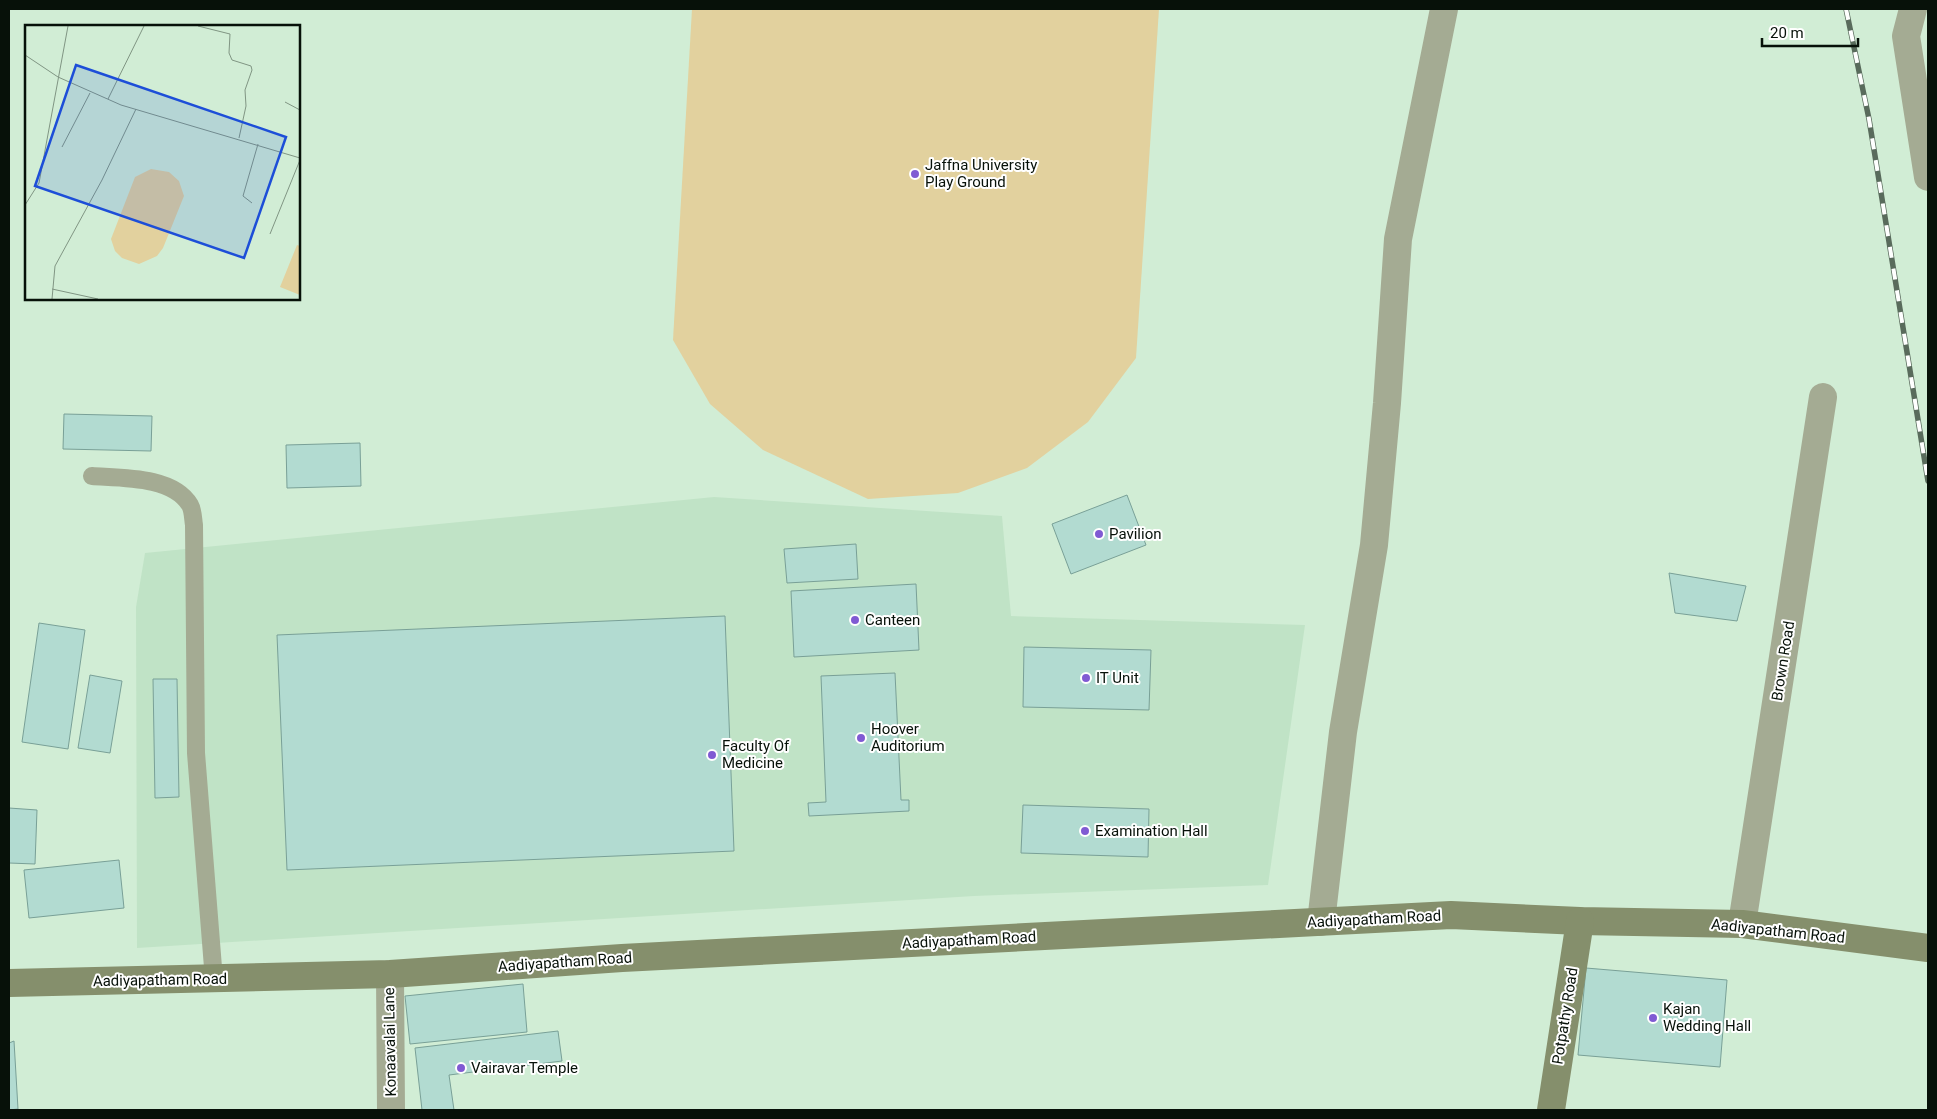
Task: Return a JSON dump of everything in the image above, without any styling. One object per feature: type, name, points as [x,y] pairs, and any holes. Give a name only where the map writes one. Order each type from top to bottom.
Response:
[{"type":"street","points":[[1321,922],[1343,732],[1374,545],[1387,403],[1398,239],[1444,9]]},
{"type":"street","points":[[1913,9],[1906,36],[1928,177]]},
{"type":"street","name":"Brown Road","points":[[1742,924],[1823,398]]},
{"type":"street","name":"Aadiyapatham Road","points":[[9,983],[214,980],[390,974],[622,958],[1451,914],[1580,922],[1742,924],[1928,948]]},
{"type":"street","name":"Potpathy Road","points":[[1551,1110],[1580,922]]},
{"type":"street","name":"Konaavalai Lane","points":[[390,974],[391,1110]]},
{"type":"lane","points":[[92,476],[152,481],[177,491],[191,506],[194,525],[196,753],[214,980]]},
{"type":"shaded area","name":"Jaffna University Play Ground","points":[[692,9],[1159,9],[1136,358],[1088,422],[1027,468],[958,493],[868,499],[763,450],[710,404],[673,340]]},
{"type":"shaded area","name":"Faculty Of Medicine","points":[[714,497],[1002,516],[1011,616],[1305,625],[1268,885],[974,896],[137,948],[136,607],[145,553]]},
{"type":"building","points":[[64,414],[152,416],[151,451],[63,449]]},
{"type":"building","points":[[360,443],[361,486],[287,488],[286,445]]},
{"type":"building","name":"Pavilion","points":[[1127,495],[1146,545],[1071,574],[1052,524]]},
{"type":"building","points":[[856,544],[858,579],[787,583],[784,549]]},
{"type":"building","points":[[1669,573],[1746,586],[1737,621],[1675,613]]},
{"type":"building","name":"Canteen","points":[[916,584],[919,650],[794,657],[791,591]]},
{"type":"building","points":[[725,616],[734,851],[287,870],[277,635]]},
{"type":"building","points":[[39,623],[85,630],[68,749],[22,742]]},
{"type":"building","name":"IT Unit","points":[[1024,647],[1151,650],[1149,710],[1023,707]]},
{"type":"building","name":"Hoover Auditorium","points":[[895,673],[901,800],[909,800],[909,811],[809,816],[808,803],[826,802],[821,676]]},
{"type":"building","points":[[90,675],[122,681],[110,753],[78,748]]},
{"type":"building","points":[[153,679],[177,679],[179,797],[155,798]]},
{"type":"building","name":"Examination Hall","points":[[1023,805],[1149,809],[1148,857],[1021,853]]},
{"type":"building","points":[[9,808],[37,810],[35,864],[9,863]]},
{"type":"building","points":[[119,860],[124,908],[29,918],[24,870]]},
{"type":"building","name":"Kajan Wedding Hall","points":[[1586,968],[1727,980],[1720,1067],[1578,1055]]},
{"type":"building","points":[[523,984],[527,1032],[410,1044],[405,996]]},
{"type":"building","name":"Vairavar Temple","points":[[558,1031],[562,1061],[449,1075],[454,1110],[422,1110],[415,1048]]},
{"type":"building","points":[[14,1041],[18,1109],[9,1110],[9,1043]]},
{"type":"railway","points":[[1846,9],[1869,119],[1928,481]]},
{"type":"place","name":"Jaffna University Play Ground","points":[[915,174]]},
{"type":"place","name":"Pavilion","points":[[1099,534]]},
{"type":"place","name":"Canteen","points":[[855,620]]},
{"type":"place","name":"IT Unit","points":[[1086,678]]},
{"type":"place","name":"Hoover Auditorium","points":[[861,738]]},
{"type":"place","name":"Faculty Of Medicine","points":[[712,755]]},
{"type":"place","name":"Examination Hall","points":[[1085,831]]},
{"type":"place","name":"Kajan Wedding Hall","points":[[1653,1018]]},
{"type":"place","name":"Vairavar Temple","points":[[461,1068]]}]
